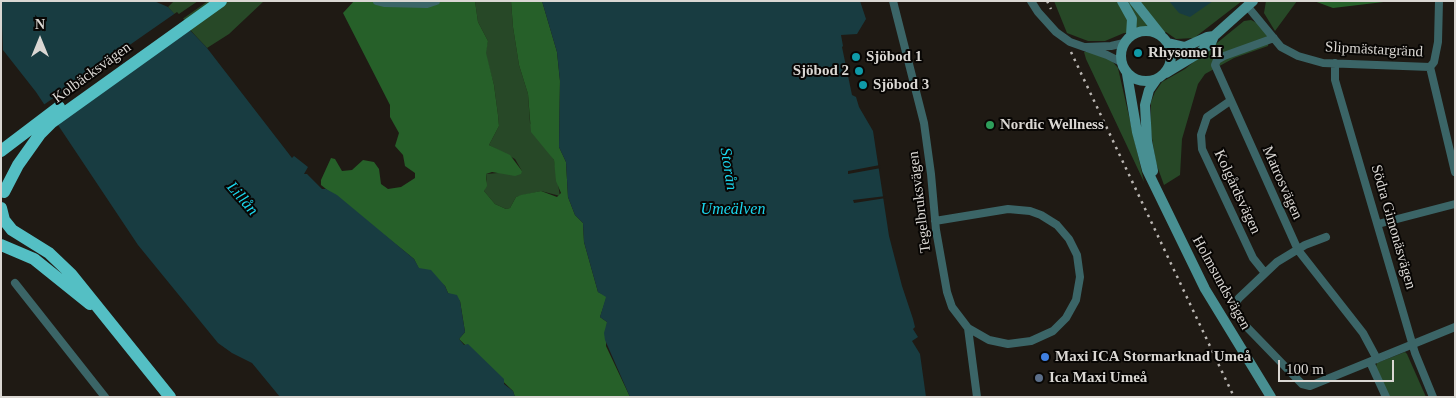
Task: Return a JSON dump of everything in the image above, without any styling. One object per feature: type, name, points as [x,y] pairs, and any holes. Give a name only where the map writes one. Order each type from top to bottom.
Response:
[{"type":"highway","name":"Kolbäcksvägen","points":[[1,151],[36,131],[215,2]]},
{"type":"highway","name":"Kolbäcksvägen","points":[[1,208],[3,186],[18,165],[36,131]]},
{"type":"highway","points":[[1,208],[7,225],[61,264],[170,397]]},
{"type":"highway","points":[[1,245],[23,253],[40,263],[81,298],[98,309]]},
{"type":"main road","points":[[1122,1],[1132,19],[1120,56],[1121,62],[1127,74],[1141,80],[1156,80],[1199,53],[1211,43],[1214,36],[1251,4]]},
{"type":"main road","points":[[1134,1],[1165,40],[1172,60],[1165,74]]},
{"type":"main road","points":[[1127,39],[1146,30],[1184,48],[1207,37],[1214,36]]},
{"type":"main road","name":"Holmsundsvägen","points":[[1127,74],[1138,137],[1147,170],[1154,180],[1178,236],[1205,288],[1271,397]]},
{"type":"main road","name":"Holmsundsvägen","points":[[1154,180],[1147,141],[1145,105],[1149,90],[1156,80]]},
{"type":"street","points":[[380,2],[427,4],[436,1]]},
{"type":"street","name":"Tegelbruksvägen","points":[[893,1],[905,55],[924,123],[935,221],[950,303],[968,328],[977,397]]},
{"type":"street","points":[[1032,1],[1038,12],[1056,32],[1070,42],[1107,54],[1121,62]]},
{"type":"street","points":[[1439,1],[1438,42],[1434,62],[1430,67],[1455,172]]},
{"type":"street","name":"Slipmästargränd","points":[[1251,4],[1274,38],[1289,52],[1323,62],[1430,67]]},
{"type":"street","name":"Matrosvägen","points":[[1274,38],[1217,60],[1214,65],[1298,250],[1363,333],[1386,397]]},
{"type":"street","points":[[1085,47],[1111,46],[1127,39]]},
{"type":"street","name":"Södra Gimonäsvägen","points":[[1335,63],[1335,80],[1413,344],[1433,397]]},
{"type":"street","name":"Kolgårdsvägen","points":[[1230,101],[1208,118],[1201,135],[1202,149],[1253,258],[1265,272]]},
{"type":"street","points":[[1378,224],[1455,204]]},
{"type":"street","points":[[935,221],[1008,209],[1034,211],[1050,220],[1064,232],[1077,255],[1080,277],[1076,300],[1066,318],[1053,331],[1032,342],[1008,344],[989,340],[968,328]]},
{"type":"street","points":[[1326,237],[1277,262],[1235,302],[1235,314],[1302,384],[1310,386],[1455,327]]},
{"type":"street","points":[[15,283],[105,397]]},
{"type":"green space","points":[[174,1],[198,1],[176,16],[168,7]]},
{"type":"green space","points":[[208,1],[213,1],[218,7],[228,1],[264,1],[229,34],[207,48],[181,20]]},
{"type":"green space","points":[[354,1],[475,1],[478,22],[488,41],[486,53],[494,85],[498,115],[499,126],[489,145],[510,155],[522,171],[521,174],[515,176],[492,172],[486,174],[487,186],[484,191],[495,204],[506,209],[510,208],[516,197],[521,195],[541,191],[557,197],[561,193],[556,181],[554,160],[531,132],[528,94],[519,65],[513,27],[511,1],[542,1],[557,52],[560,81],[559,147],[566,162],[568,197],[575,215],[583,223],[584,242],[598,292],[607,296],[600,317],[607,322],[606,346],[630,397],[515,397],[513,391],[459,339],[465,332],[460,301],[448,293],[445,286],[424,269],[419,269],[414,259],[321,185],[321,180],[331,158],[335,159],[342,171],[352,170],[363,160],[374,162],[379,169],[381,184],[388,189],[401,187],[415,178],[415,173],[405,166],[403,155],[395,146],[399,133],[390,117],[390,105],[343,13]]},
{"type":"green space","points":[[475,1],[511,1],[519,65],[528,94],[530,123],[554,160],[560,196],[541,191],[516,197],[510,208],[506,209],[495,204],[484,191],[487,180],[486,174],[522,171],[515,159],[489,145],[499,126],[498,115],[494,85],[485,53],[488,41],[478,22]]},
{"type":"green space","points":[[1054,1],[1242,1],[1194,38],[1176,39],[1166,32],[1124,33],[1105,41],[1088,41],[1067,33]]},
{"type":"green space","points":[[1266,1],[1297,1],[1275,31],[1264,13]]},
{"type":"green space","points":[[1314,1],[1392,1],[1333,8]]},
{"type":"green space","points":[[1251,20],[1259,24],[1269,37],[1268,46],[1234,58],[1205,74],[1198,84],[1182,139],[1180,175],[1164,185],[1156,163],[1151,132],[1151,102],[1155,92],[1162,82],[1185,69],[1244,21]]},
{"type":"green space","points":[[1084,52],[1097,53],[1112,61],[1118,68],[1144,182],[1086,59]]},
{"type":"green space","points":[[1405,352],[1426,397],[1388,397],[1376,367],[1377,363]]},
{"type":"water","name":"Lillån","points":[[1,1],[154,1],[168,7],[207,48],[292,158],[294,156],[308,167],[304,174],[307,174],[322,189],[337,195],[414,259],[419,268],[431,270],[445,286],[448,293],[457,295],[460,301],[465,332],[459,339],[464,345],[468,344],[504,379],[504,384],[513,391],[515,397],[280,397],[252,363],[232,353],[218,343],[138,245],[36,92],[3,50]]},
{"type":"water","name":"Umeälven","points":[[542,1],[860,1],[866,19],[857,34],[841,35],[842,47],[852,95],[856,97],[859,107],[873,131],[889,236],[913,319],[915,327],[913,329],[918,337],[912,341],[920,354],[926,397],[630,397],[605,340],[604,333],[607,322],[600,317],[606,297],[598,292],[584,242],[583,223],[575,215],[568,197],[566,162],[559,147],[560,81],[557,52]]},
{"type":"water","points":[[1169,1],[1213,1],[1190,17],[1179,13]]},
{"type":"pier","points":[[177,12],[191,27],[54,126],[42,106]]},
{"type":"pier","points":[[880,165],[881,168],[848,174],[848,171]]},
{"type":"pier","points":[[886,196],[886,198],[854,203],[853,200]]},
{"type":"railway","points":[[1047,1],[1051,9]]},
{"type":"railway","points":[[1071,52],[1234,397]]},
{"type":"place","name":"Rhysome II","points":[[1138,53]]},
{"type":"place","name":"Sjöbod 1","points":[[856,57]]},
{"type":"place","name":"Sjöbod 2","points":[[859,71]]},
{"type":"place","name":"Sjöbod 3","points":[[863,85]]},
{"type":"place","name":"Nordic Wellness","points":[[990,125]]},
{"type":"place","name":"Maxi ICA Stormarknad Umeå","points":[[1045,357]]},
{"type":"place","name":"Ica Maxi Umeå","points":[[1039,378]]},
{"type":"water label","name":"Storån","points":[[728,169]]}]
